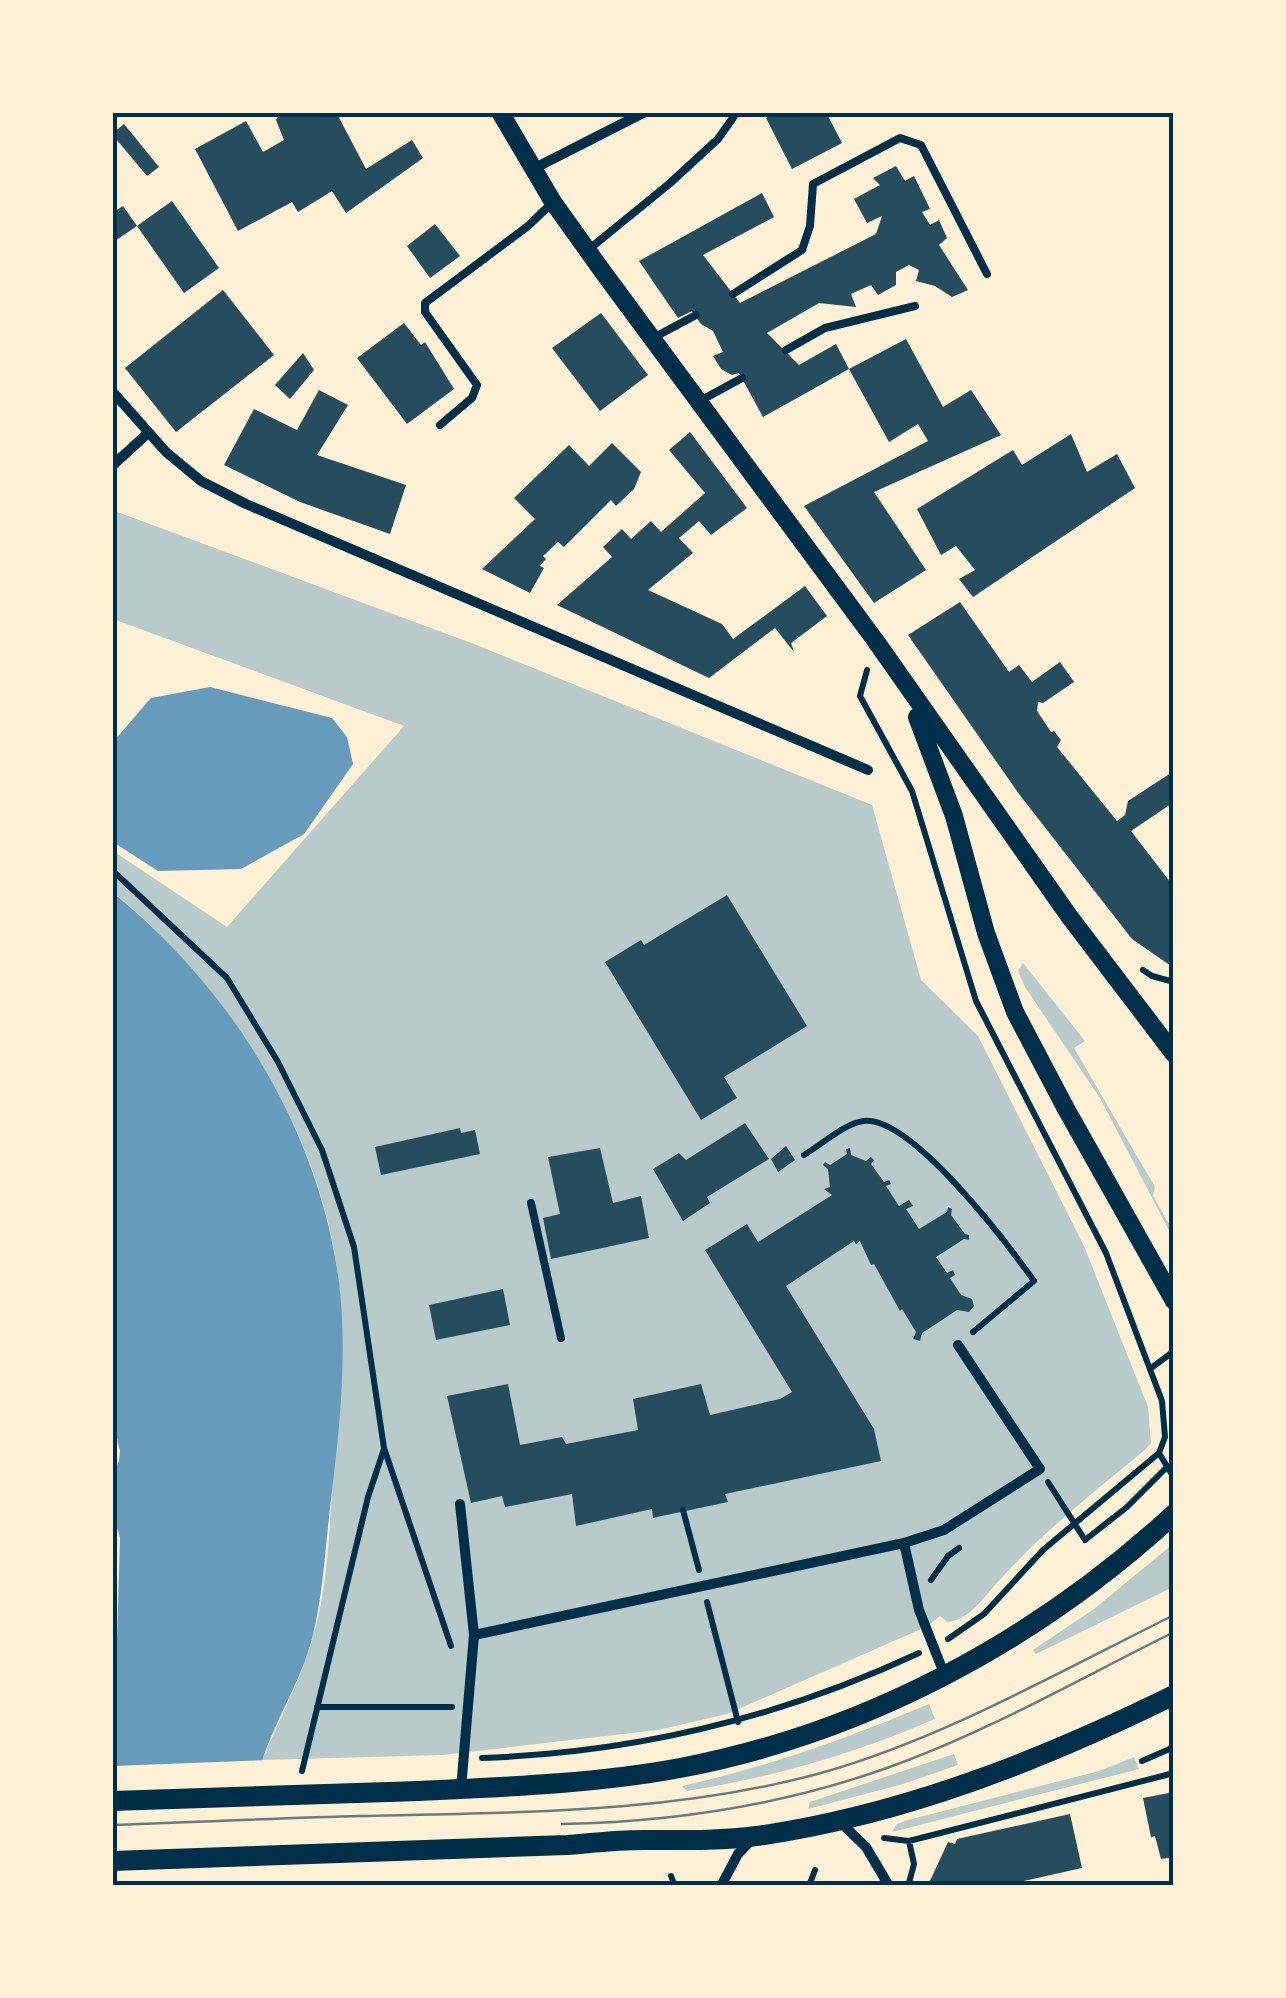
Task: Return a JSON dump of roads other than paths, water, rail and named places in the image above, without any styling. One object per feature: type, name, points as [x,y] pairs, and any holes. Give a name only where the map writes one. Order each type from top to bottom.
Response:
[{"type":"main road","points":[[112,1802],[606,1780],[736,1755],[840,1722],[945,1676],[1058,1609],[1174,1514]]},
{"type":"main road","points":[[112,1861],[755,1836],[840,1822],[1003,1771],[1174,1695]]},
{"type":"street","points":[[500,112],[588,250],[875,640],[903,684],[1170,1042]]},
{"type":"street","points":[[533,169],[645,112]]},
{"type":"street","points":[[112,391],[148,432],[201,481],[246,504],[868,770]]},
{"type":"street","points":[[112,466],[148,432]]},
{"type":"street","points":[[903,684],[954,816],[986,933],[1016,1012],[1064,1107],[1174,1300]]},
{"type":"street","points":[[474,1635],[904,1543],[944,1530],[1040,1468],[958,1346]]},
{"type":"street","points":[[460,1504],[474,1635],[462,1789]]},
{"type":"street","points":[[904,1543],[919,1610],[945,1676]]},
{"type":"street","points":[[840,1822],[866,1847],[888,1886]]},
{"type":"street","points":[[721,1886],[738,1854],[755,1836]]},
{"type":"lane","points":[[588,250],[669,184],[718,138],[737,112]]},
{"type":"lane","points":[[733,294],[802,250],[810,226],[812,184],[900,138],[921,145],[987,274]]},
{"type":"lane","points":[[440,425],[472,398],[477,385],[425,312],[425,303],[554,202]]},
{"type":"lane","points":[[786,350],[825,328],[915,306]]},
{"type":"lane","points":[[653,338],[696,315]]},
{"type":"lane","points":[[698,402],[742,378]]},
{"type":"lane","points":[[530,1202],[562,1338]]},
{"type":"water","points":[[210,687],[332,718],[347,737],[353,764],[304,834],[241,869],[158,871],[113,842],[113,742],[151,698]]},
{"type":"water","points":[[112,892],[195,972],[263,1066],[312,1170],[339,1282],[343,1338],[341,1395],[316,1619],[302,1668],[257,1776],[229,1885],[113,1885],[112,1691],[116,1675],[120,1538],[112,1526],[113,1473],[120,1451],[112,1417]]},
{"type":"tram line","points":[[112,1825],[593,1808],[651,1804],[765,1786],[821,1773],[911,1742],[1174,1615]]},
{"type":"tram line","points":[[562,1824],[644,1820],[725,1810],[845,1782],[958,1739],[1174,1632]]}]
